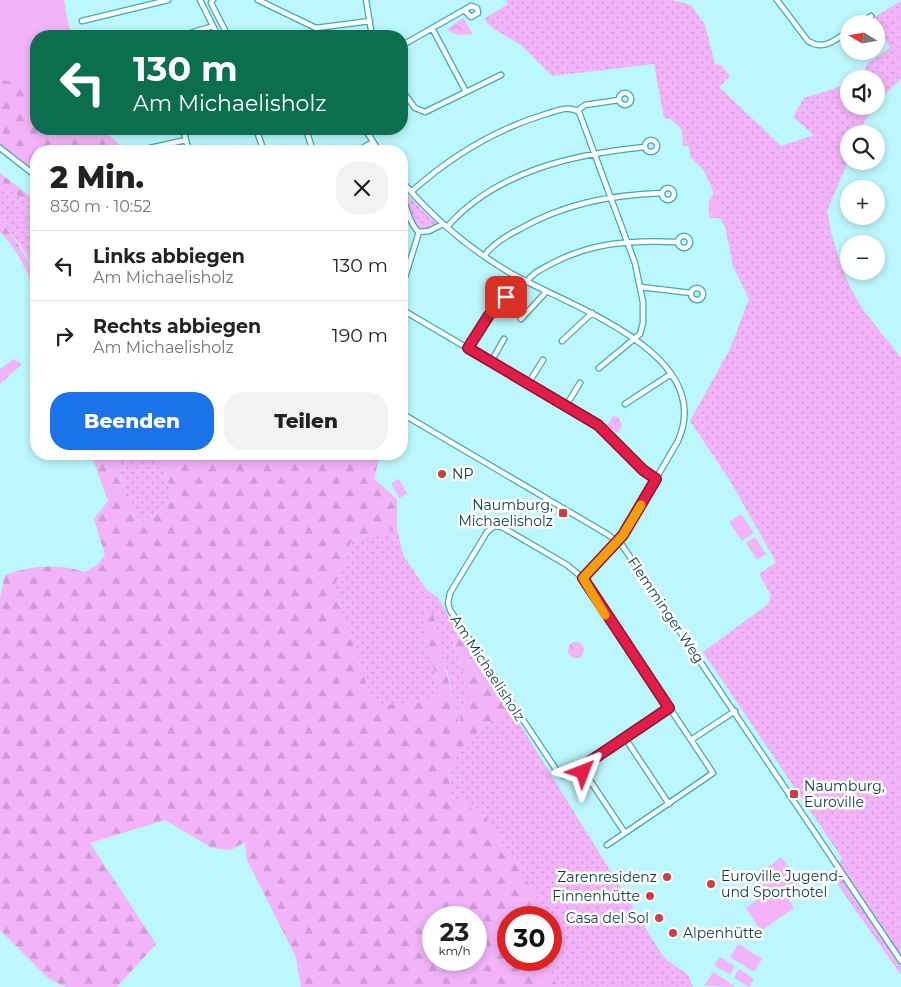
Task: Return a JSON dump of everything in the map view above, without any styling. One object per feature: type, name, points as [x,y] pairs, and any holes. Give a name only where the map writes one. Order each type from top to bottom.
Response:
[{"type":"street","points":[[82,21],[168,0]]},
{"type":"street","points":[[200,0],[215,30]]},
{"type":"street","points":[[213,0],[211,3],[225,30]]},
{"type":"street","points":[[258,0],[316,28],[370,21]]},
{"type":"street","points":[[366,0],[371,30]]},
{"type":"street","points":[[777,0],[808,42],[814,45],[825,46],[840,37]]},
{"type":"street","points":[[408,42],[464,10]]},
{"type":"street","points":[[200,30],[213,26]]},
{"type":"street","points":[[432,28],[466,90]]},
{"type":"street","points":[[408,98],[415,108],[422,112],[428,111],[466,90],[500,75]]},
{"type":"street","points":[[577,111],[582,105],[619,100]]},
{"type":"street","points":[[411,192],[450,161],[490,136],[542,115],[568,109],[577,111],[581,117],[611,197],[641,287],[643,329],[635,340],[599,368]]},
{"type":"street","points":[[185,135],[187,145]]},
{"type":"street","points":[[369,135],[375,145]]},
{"type":"street","points":[[164,145],[186,140]]},
{"type":"street","points":[[368,145],[373,142]]},
{"type":"street","points":[[419,232],[429,231],[445,225],[475,202],[517,178],[558,162],[594,152],[645,147]]},
{"type":"street","points":[[0,148],[30,171]]},
{"type":"street","points":[[408,188],[445,225],[484,256],[526,282],[592,313],[635,340],[655,356],[670,374],[683,402],[684,418],[681,434],[656,479],[618,541],[583,578]]},
{"type":"street","points":[[484,256],[501,241],[537,219],[565,208],[611,197],[662,193]]},
{"type":"street","points":[[408,210],[412,224],[419,232]]},
{"type":"street","points":[[408,267],[419,232]]},
{"type":"street","points":[[526,282],[540,270],[579,251],[627,241],[677,242]]},
{"type":"street","points":[[468,348],[489,315],[521,279]]},
{"type":"street","points":[[641,287],[691,293]]},
{"type":"street","points":[[521,319],[546,292]]},
{"type":"street","points":[[408,313],[603,429],[643,470],[656,479]]},
{"type":"street","points":[[562,341],[592,313]]},
{"type":"street","points":[[491,362],[504,339]]},
{"type":"street","points":[[528,384],[542,360]]},
{"type":"street","points":[[625,404],[670,374]]},
{"type":"street","points":[[566,406],[580,383]]},
{"type":"street","name":"Flemminger Weg","points":[[408,417],[618,541],[629,554],[735,711],[901,961]]},
{"type":"street","name":"Am Michaelisholz","points":[[583,772],[567,776],[557,772],[454,617],[448,603],[452,590],[487,532],[494,526],[502,527],[567,566],[583,578],[713,773],[607,845]]},
{"type":"street","points":[[625,833],[583,772],[589,762],[669,708]]},
{"type":"street","points":[[691,740],[735,711]]},
{"type":"street","points":[[625,738],[669,804]]},
{"type":"green space","points":[[0,0],[64,0],[71,30],[30,30],[30,86],[0,79]]},
{"type":"green space","points":[[506,0],[672,0],[691,5],[705,25],[715,64],[721,65],[730,76],[719,87],[781,146],[814,135],[793,117],[804,98],[840,87],[840,115],[869,115],[863,125],[840,125],[840,170],[844,170],[827,211],[840,262],[840,280],[847,280],[864,311],[901,358],[901,975],[831,875],[842,858],[703,652],[768,604],[771,595],[759,574],[776,562],[729,479],[690,421],[730,349],[749,299],[733,266],[725,226],[721,220],[711,185],[704,171],[690,156],[689,146],[683,146],[682,130],[671,119],[664,118],[654,64],[552,76],[521,45],[491,27],[484,19],[508,4]]},
{"type":"green space","points":[[901,1],[901,79],[885,94],[885,70],[864,70],[868,63],[872,60],[885,60],[885,51],[890,48],[885,39],[885,15],[878,15]]},
{"type":"green space","points":[[463,18],[473,34],[456,34],[447,29]]},
{"type":"green space","points":[[0,79],[30,86],[30,135],[109,135],[120,145],[30,145],[30,171],[0,148]]},
{"type":"green space","points":[[0,173],[30,196],[30,208],[24,201],[0,181]]},
{"type":"green space","points":[[0,181],[30,208],[30,263],[26,253],[0,219]]},
{"type":"green space","points":[[714,192],[720,218],[709,218],[709,200]]},
{"type":"green space","points":[[408,195],[438,225],[424,230],[414,226]]},
{"type":"green space","points":[[0,219],[25,255],[30,266],[30,280],[12,246],[0,232]]},
{"type":"green space","points":[[14,359],[22,364],[0,384],[0,369]]},
{"type":"green space","points":[[613,416],[618,417],[622,425],[618,433],[607,426]]},
{"type":"green space","points":[[93,460],[114,460],[140,524],[174,500],[160,460],[379,460],[374,479],[397,499],[397,529],[351,542],[334,588],[374,706],[431,701],[440,695],[425,633],[424,614],[433,614],[459,725],[461,711],[470,694],[452,636],[459,632],[513,713],[487,723],[455,759],[448,776],[452,796],[485,816],[543,906],[497,906],[497,971],[541,971],[561,987],[301,987],[296,957],[247,860],[245,842],[231,850],[212,848],[165,820],[90,843],[156,944],[117,987],[66,987],[49,979],[0,930],[0,598],[5,575],[24,569],[44,567],[64,567],[84,572],[97,565],[105,555],[94,519],[108,501]]},
{"type":"green space","points":[[114,460],[160,460],[174,500],[140,524]]},
{"type":"green space","points":[[399,479],[407,494],[399,498],[391,483]]},
{"type":"green space","points":[[741,514],[754,533],[742,541],[729,522]]},
{"type":"green space","points":[[397,529],[403,555],[426,589],[438,598],[459,632],[452,637],[470,694],[461,711],[458,727],[448,673],[424,614],[425,633],[440,695],[431,701],[374,707],[334,588],[351,542]]},
{"type":"green space","points":[[755,537],[766,554],[757,560],[746,543]]},
{"type":"green space","points":[[573,642],[579,642],[584,647],[582,656],[573,658],[568,653],[568,647]]},
{"type":"green space","points":[[513,713],[664,958],[688,975],[693,987],[561,987],[541,971],[562,971],[562,906],[542,906],[485,816],[452,796],[448,776],[455,759],[487,723]]},
{"type":"green space","points":[[781,857],[800,883],[785,893],[794,908],[761,931],[746,908],[765,894],[755,878]]},
{"type":"green space","points":[[738,944],[762,959],[754,972],[730,957]]},
{"type":"green space","points":[[720,957],[735,966],[730,975],[714,965]]},
{"type":"green space","points":[[739,969],[754,979],[749,987],[734,978]]},
{"type":"green space","points":[[713,972],[736,987],[704,986]]},
{"type":"slow traffic","points":[[605,615],[583,578],[623,535],[641,505]]},
{"type":"place","name":"NP","points":[[442,474]]},
{"type":"place","name":"Naumburg, Michaelisholz","points":[[563,513]]},
{"type":"place","name":"Naumburg, Euroville","points":[[794,794]]},
{"type":"place","name":"Zarenresidenz","points":[[667,877]]},
{"type":"place","name":"Euroville Jugend- und Sporthotel","points":[[711,884]]},
{"type":"place","name":"Finnenhütte","points":[[650,896]]},
{"type":"place","name":"Casa del Sol","points":[[659,918]]},
{"type":"place","name":"Alpenhütte","points":[[673,933]]},
{"type":"route","points":[[506,297],[489,315],[468,348],[598,425],[643,470],[656,479],[623,535],[583,578],[669,708],[589,762],[584,766],[583,772]]}]
